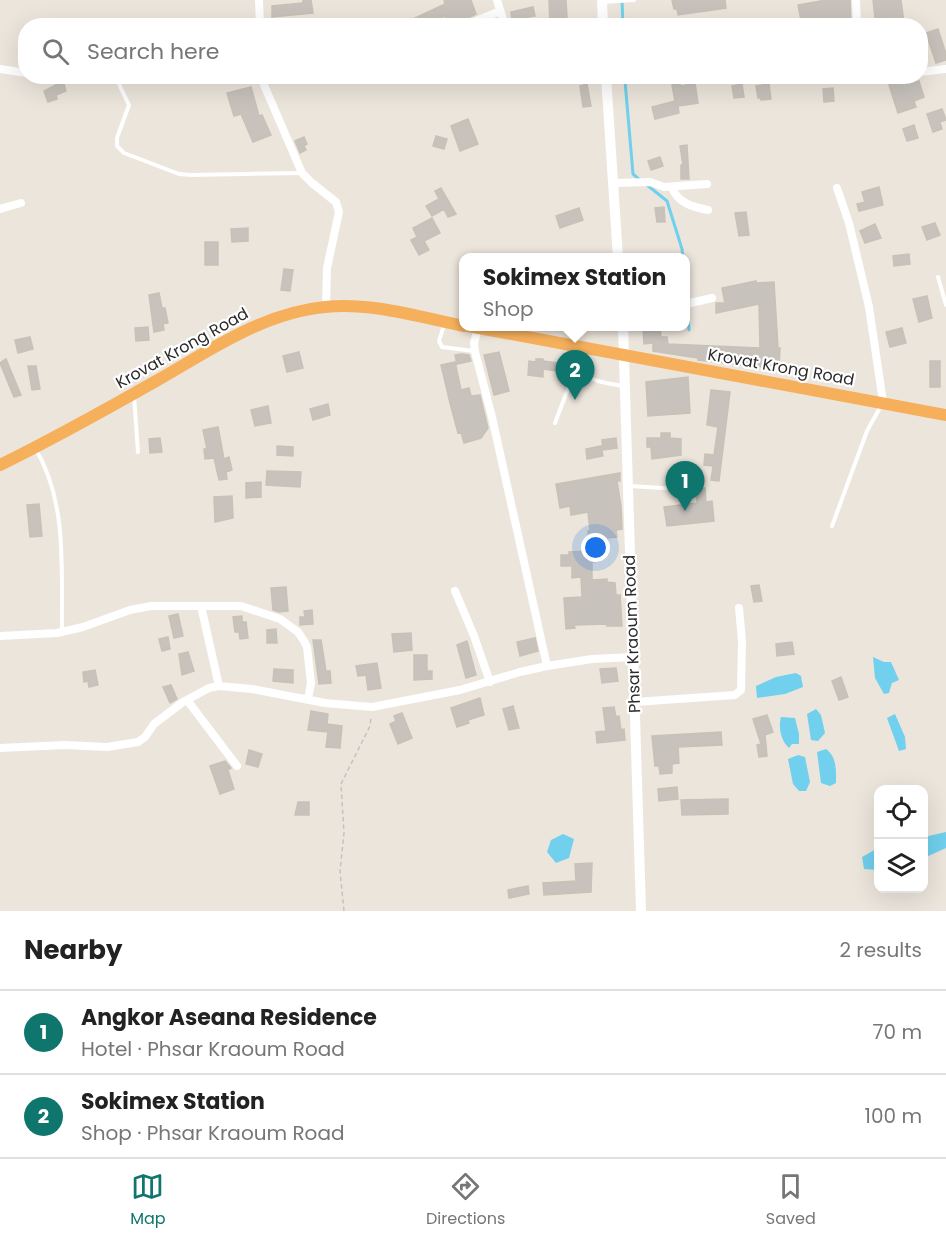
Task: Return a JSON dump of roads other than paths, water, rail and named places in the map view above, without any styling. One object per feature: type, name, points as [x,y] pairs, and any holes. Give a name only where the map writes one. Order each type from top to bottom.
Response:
[{"type":"highway","name":"Krovat Krong Road","points":[[0,465],[134,394],[252,327],[287,314],[326,306],[366,307],[459,325]]},
{"type":"highway","name":"Krovat Krong Road","points":[[492,331],[946,415]]},
{"type":"main road","points":[[604,18],[606,1]]},
{"type":"main road","points":[[609,84],[618,253]]},
{"type":"main road","name":"Phsar Kraoum Road","points":[[623,331],[641,911]]},
{"type":"street","points":[[259,0],[260,18]]},
{"type":"street","points":[[497,0],[502,18]]},
{"type":"street","points":[[856,0],[857,18]]},
{"type":"street","points":[[483,18],[500,11]]},
{"type":"street","points":[[0,69],[18,72]]},
{"type":"street","points":[[928,71],[946,69]]},
{"type":"street","points":[[264,84],[302,173],[336,202],[339,212],[327,268],[326,306]]},
{"type":"street","points":[[613,183],[653,182],[664,188],[707,184]]},
{"type":"street","points":[[672,187],[678,198],[693,207],[708,210]]},
{"type":"street","points":[[837,188],[849,223],[869,307],[883,402]]},
{"type":"street","points":[[0,209],[21,203]]},
{"type":"street","points":[[690,302],[712,298]]},
{"type":"street","points":[[471,331],[547,666]]},
{"type":"street","points":[[455,591],[490,682]]},
{"type":"street","points":[[0,636],[62,632],[130,610],[151,606],[241,606],[280,619],[298,632],[308,647],[311,683],[308,699]]},
{"type":"street","points":[[201,606],[219,686]]},
{"type":"street","points":[[634,702],[735,695],[741,690],[740,608]]},
{"type":"street","points":[[0,748],[65,745],[100,747],[138,742],[145,737],[154,724],[187,700],[208,688],[219,686],[252,688],[325,703],[372,707],[435,695],[547,666],[592,659],[633,657]]},
{"type":"street","points":[[187,700],[237,766]]},
{"type":"lane","points":[[606,1],[634,0]]},
{"type":"lane","points":[[119,84],[129,105],[117,138],[117,146],[124,153],[179,174],[302,173]]},
{"type":"lane","points":[[938,277],[946,305]]},
{"type":"lane","points":[[445,322],[439,341],[442,347],[475,352]]},
{"type":"lane","points":[[573,346],[577,364],[586,377],[594,381],[626,387]]},
{"type":"lane","points":[[555,423],[577,364]]},
{"type":"lane","points":[[134,394],[138,452]]},
{"type":"lane","points":[[832,526],[867,431],[883,402]]},
{"type":"lane","points":[[34,448],[46,467],[57,505],[62,632]]},
{"type":"lane","points":[[628,486],[679,489]]},
{"type":"water","points":[[873,657],[884,662],[891,662],[899,680],[892,683],[889,693],[884,694],[875,678]]},
{"type":"water","points":[[796,673],[801,676],[803,687],[785,694],[757,698],[756,686],[776,677]]},
{"type":"water","points":[[816,709],[821,715],[825,733],[818,741],[811,740],[807,714]]},
{"type":"water","points":[[895,714],[905,737],[906,749],[899,751],[887,718]]},
{"type":"water","points":[[781,717],[795,718],[799,744],[792,744],[789,748],[784,742],[781,734]]},
{"type":"water","points":[[826,749],[834,760],[836,769],[836,783],[830,786],[821,783],[817,752]]},
{"type":"water","points":[[798,755],[805,757],[810,782],[806,791],[799,791],[793,784],[788,759]]},
{"type":"water","points":[[946,832],[946,848],[928,856],[928,836]]},
{"type":"water","points":[[563,834],[574,839],[569,858],[556,863],[547,852],[551,840]]},
{"type":"water","points":[[874,850],[874,870],[864,869],[862,857]]},
{"type":"waterway","points":[[622,0],[623,18]]},
{"type":"waterway","points":[[625,84],[633,174],[641,181]]},
{"type":"waterway","points":[[647,185],[667,201],[682,253]]},
{"type":"place","name":"Sokimex Station","points":[[575,400]]},
{"type":"place","name":"Angkor Aseana Residence","points":[[685,511]]}]
